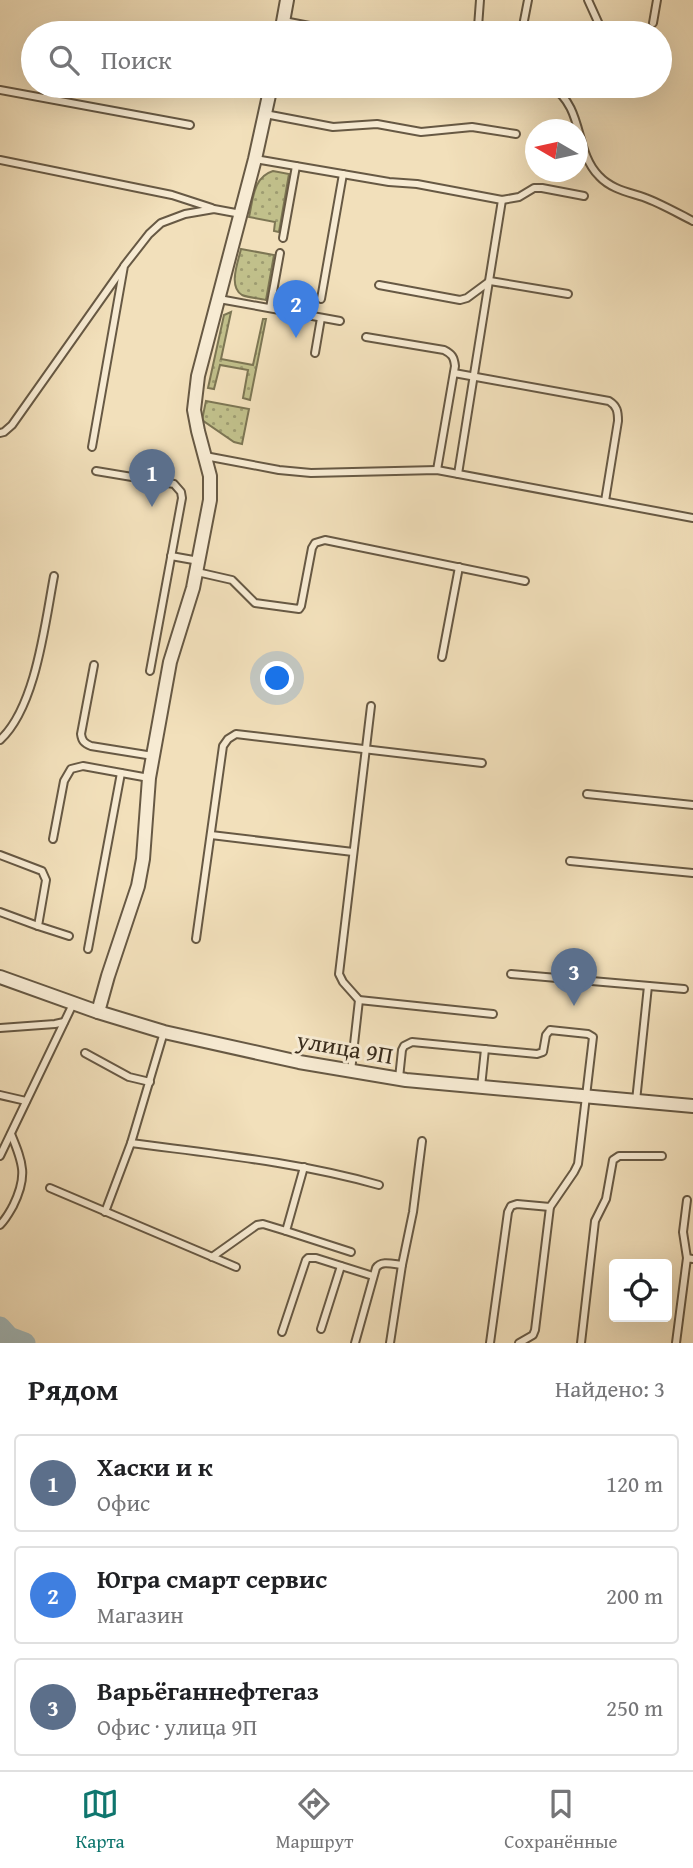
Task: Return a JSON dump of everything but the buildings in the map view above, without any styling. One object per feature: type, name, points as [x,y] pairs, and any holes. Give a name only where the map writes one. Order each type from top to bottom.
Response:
[{"type":"street","points":[[283,21],[287,0]]},
{"type":"street","points":[[98,1012],[138,886],[153,755],[170,663],[198,567],[211,488],[194,410],[198,376],[256,159],[268,98]]},
{"type":"street","name":"улица 9П","points":[[0,977],[73,1004],[164,1032],[351,1071],[399,1079],[693,1106]]},
{"type":"lane","points":[[478,21],[480,0]]},
{"type":"lane","points":[[524,21],[528,0]]},
{"type":"lane","points":[[588,0],[598,21]]},
{"type":"lane","points":[[653,21],[657,0]]},
{"type":"lane","points":[[0,90],[21,94]]},
{"type":"lane","points":[[45,98],[190,124]]},
{"type":"lane","points":[[564,98],[573,110],[586,154],[599,177],[618,189],[693,221]]},
{"type":"lane","points":[[265,114],[333,127],[377,124],[421,132],[472,127],[516,134]]},
{"type":"lane","points":[[256,159],[502,200],[519,197],[534,188],[584,196]]},
{"type":"lane","points":[[0,160],[172,195],[214,209],[242,214]]},
{"type":"lane","points":[[283,238],[296,166]]},
{"type":"lane","points":[[321,299],[343,174]]},
{"type":"lane","points":[[458,474],[502,200]]},
{"type":"lane","points":[[0,433],[12,425],[149,234],[161,223],[185,214],[214,209]]},
{"type":"lane","points":[[270,308],[280,253]]},
{"type":"lane","points":[[92,447],[124,266]]},
{"type":"lane","points":[[379,285],[460,300],[490,281],[568,294]]},
{"type":"lane","points":[[219,299],[340,321]]},
{"type":"lane","points":[[315,353],[321,318]]},
{"type":"lane","points":[[366,337],[444,351],[454,359],[438,470]]},
{"type":"lane","points":[[454,373],[608,401],[615,405],[618,421],[605,502]]},
{"type":"lane","points":[[205,456],[311,473],[438,470],[693,518]]},
{"type":"lane","points":[[96,471],[174,485],[178,487],[182,498],[150,671]]},
{"type":"lane","points":[[171,556],[232,580],[255,603],[295,610],[301,606],[312,548],[320,540],[525,581]]},
{"type":"lane","points":[[442,657],[459,567]]},
{"type":"lane","points":[[0,740],[13,726],[29,693],[54,576]]},
{"type":"lane","points":[[94,665],[81,734],[85,744],[153,755]]},
{"type":"lane","points":[[371,706],[339,974],[359,1000],[493,1014]]},
{"type":"lane","points":[[196,939],[223,746],[236,734],[482,763]]},
{"type":"lane","points":[[53,839],[64,781],[71,769],[82,766],[149,778]]},
{"type":"lane","points":[[88,949],[121,773]]},
{"type":"lane","points":[[587,794],[693,805]]},
{"type":"lane","points":[[211,835],[353,852]]},
{"type":"lane","points":[[0,855],[42,871],[45,875],[38,926]]},
{"type":"lane","points":[[570,861],[693,873]]},
{"type":"lane","points":[[0,912],[69,936]]},
{"type":"lane","points":[[511,974],[684,989]]},
{"type":"lane","points":[[636,1101],[648,986]]},
{"type":"lane","points":[[351,1071],[359,1000]]},
{"type":"lane","points":[[0,1156],[73,1004]]},
{"type":"lane","points":[[0,1028],[64,1022]]},
{"type":"lane","points":[[399,1079],[402,1050],[412,1042],[537,1054],[543,1052],[546,1035],[550,1030],[591,1035],[594,1040],[578,1164],[550,1207],[535,1330],[533,1335],[519,1343]]},
{"type":"lane","points":[[106,1212],[131,1143],[164,1032]]},
{"type":"lane","points":[[481,1087],[485,1049]]},
{"type":"lane","points":[[85,1053],[129,1077],[150,1082]]},
{"type":"lane","points":[[0,1095],[26,1101]]},
{"type":"lane","points":[[0,1225],[18,1196],[23,1178],[21,1157],[10,1134]]},
{"type":"lane","points":[[390,1343],[413,1212],[422,1141]]},
{"type":"lane","points":[[131,1143],[304,1167],[379,1185]]},
{"type":"lane","points":[[581,1343],[595,1221],[604,1206],[613,1160],[619,1156],[662,1156]]},
{"type":"lane","points":[[286,1231],[304,1167]]},
{"type":"lane","points":[[50,1188],[236,1267]]},
{"type":"lane","points":[[676,1343],[690,1258],[683,1232],[687,1200]]},
{"type":"lane","points":[[490,1343],[508,1212],[511,1206],[517,1204],[550,1207]]},
{"type":"lane","points":[[212,1257],[257,1225],[263,1224],[351,1252]]},
{"type":"lane","points":[[282,1332],[306,1260],[312,1257],[373,1276]]},
{"type":"lane","points":[[355,1343],[373,1276],[379,1264],[402,1265]]},
{"type":"lane","points":[[321,1328],[341,1266]]},
{"type":"shaded area","points":[[273,171],[289,174],[279,232],[274,231],[275,222],[249,217],[261,178]]},
{"type":"shaded area","points":[[241,249],[274,255],[266,300],[245,296],[238,291],[235,274]]},
{"type":"shaded area","points":[[231,312],[221,359],[253,365],[263,319],[266,319],[250,400],[243,398],[248,370],[220,365],[214,389],[208,388],[224,315]]},
{"type":"shaded area","points":[[206,401],[249,409],[242,444],[234,442],[202,420]]},
{"type":"waterway","points":[[0,1327],[9,1337],[25,1343]]},
{"type":"place","name":"Югра смарт сервис","points":[[296,338]]},
{"type":"place","name":"Хаски и к","points":[[152,507]]},
{"type":"place","name":"Варьёганнефтегаз","points":[[574,1006]]}]
